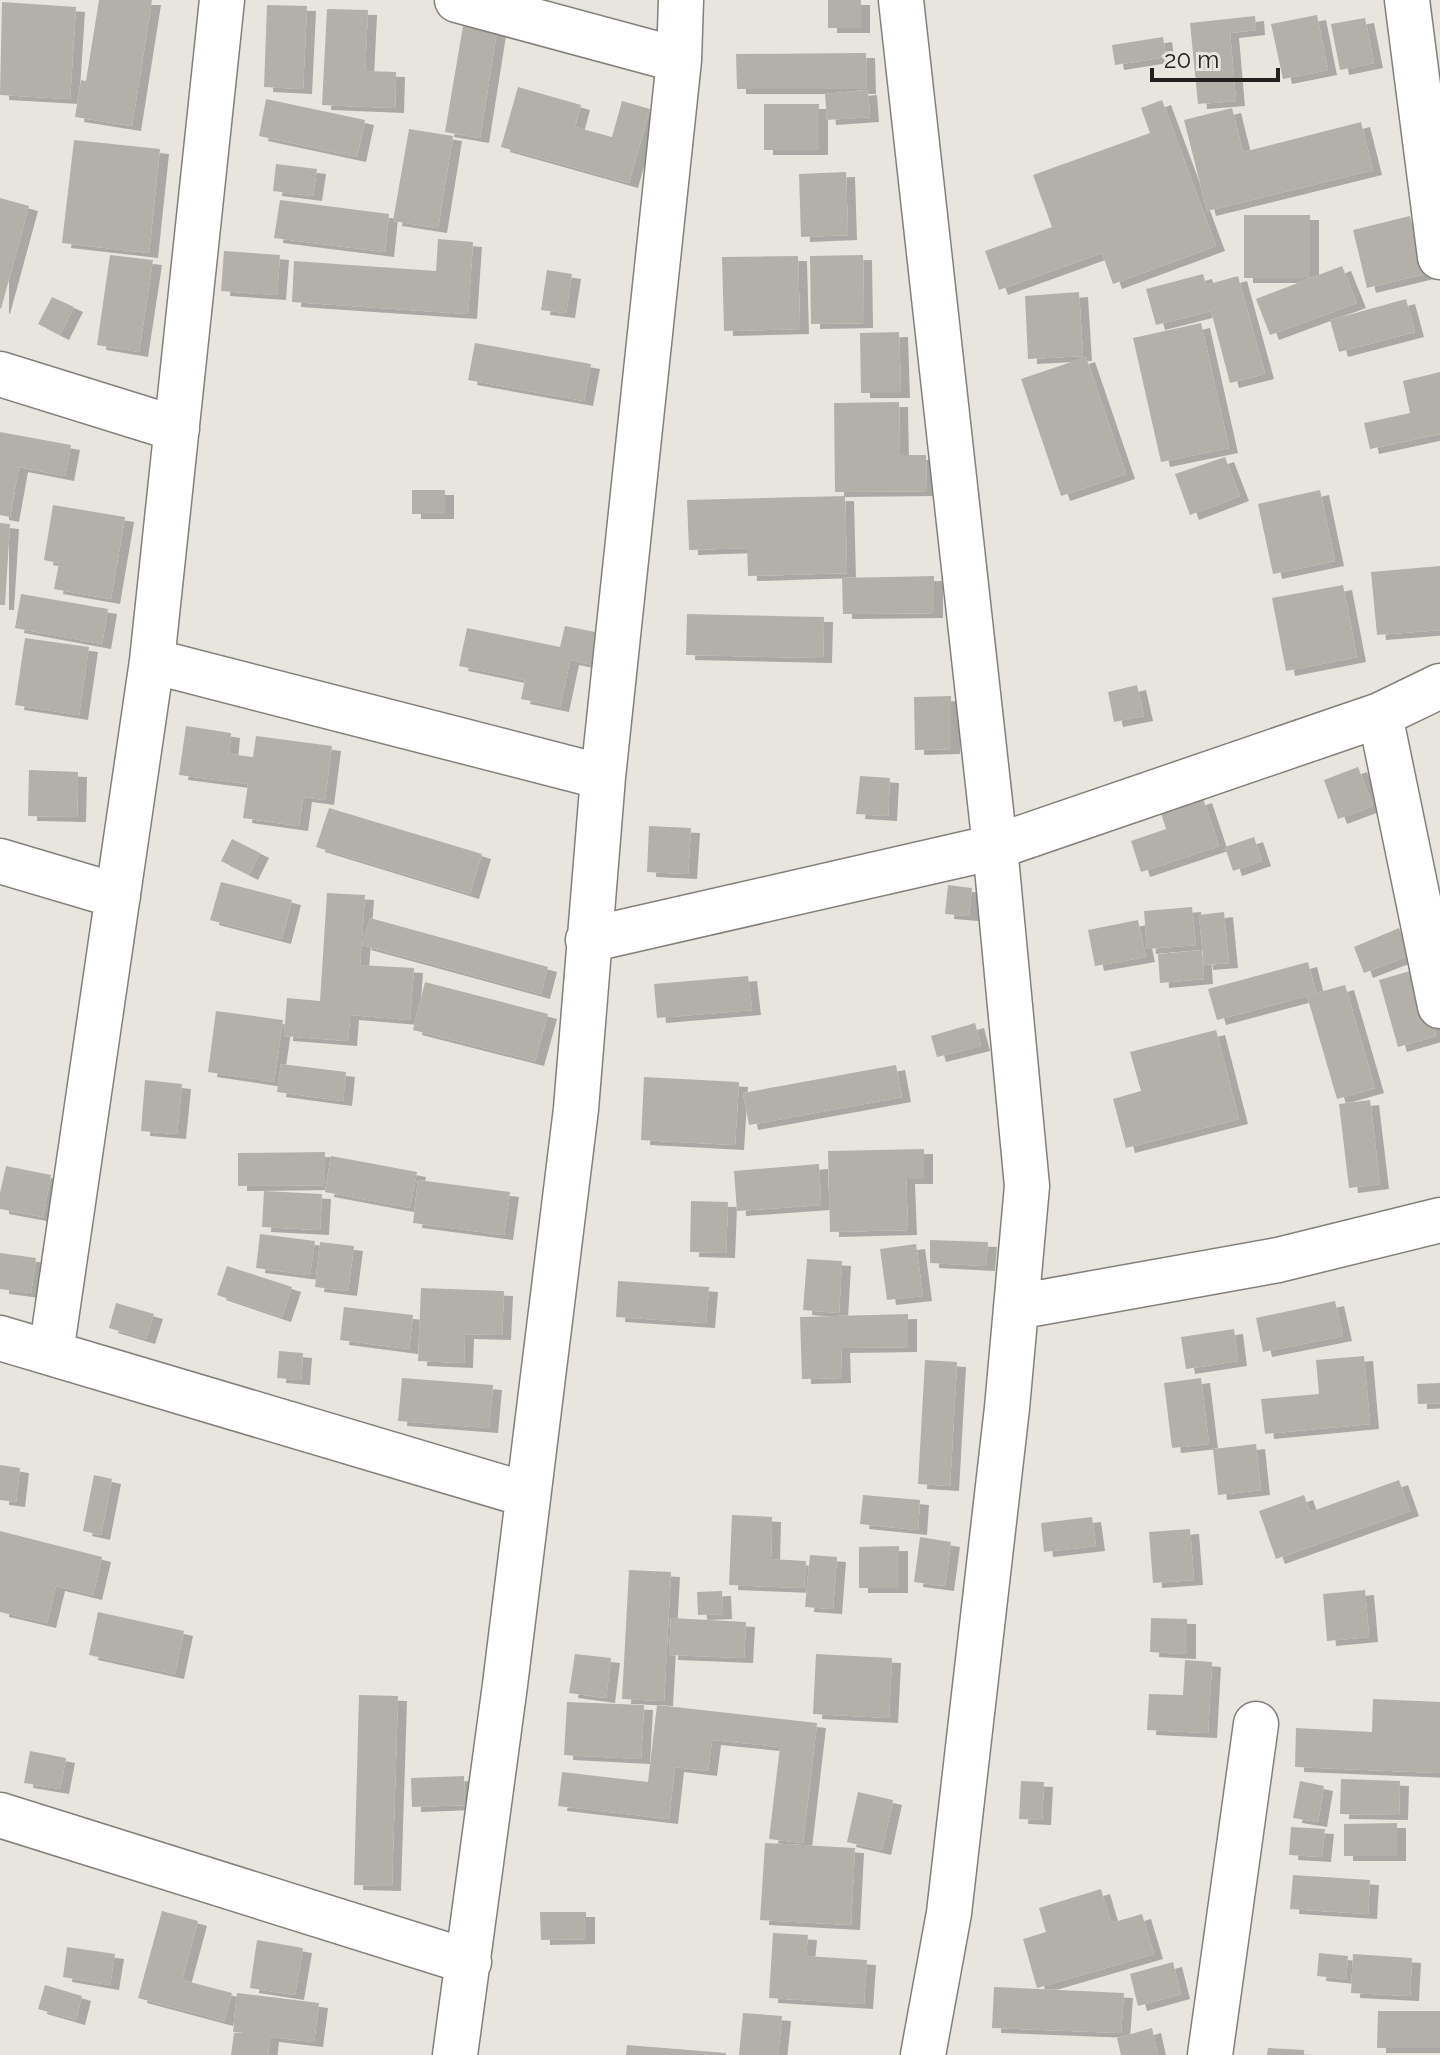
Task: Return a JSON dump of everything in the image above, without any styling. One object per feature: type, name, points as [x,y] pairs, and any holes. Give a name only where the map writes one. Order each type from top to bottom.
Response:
[{"type":"street","points":[[51,1353],[152,661],[222,0]]},
{"type":"street","points":[[457,0],[679,60]]},
{"type":"street","points":[[455,2055],[576,1109],[603,777],[679,60],[681,0]]},
{"type":"street","points":[[901,0],[995,847],[1027,1186],[949,1913],[923,2055]]},
{"type":"street","points":[[1407,0],[1440,257]]},
{"type":"street","points":[[0,374],[177,429]]},
{"type":"street","points":[[152,661],[603,777]]},
{"type":"street","points":[[588,940],[995,847],[1380,715],[1440,686]]},
{"type":"street","points":[[1380,715],[1440,1006]]},
{"type":"street","points":[[0,861],[118,896]]},
{"type":"street","points":[[1016,1307],[1278,1260],[1440,1220]]},
{"type":"street","points":[[0,1338],[528,1495]]},
{"type":"street","points":[[1210,2055],[1256,1724]]},
{"type":"street","points":[[2,1828],[469,1962]]},
{"type":"building","points":[[99,0],[152,0],[132,126],[75,117],[81,80],[86,81]]},
{"type":"building","points":[[828,0],[861,0],[861,28],[828,28]]},
{"type":"building","points":[[2,2],[76,7],[70,99],[0,95]]},
{"type":"building","points":[[267,5],[307,6],[303,89],[264,87]]},
{"type":"building","points":[[327,9],[368,10],[365,71],[396,72],[395,108],[322,105]]},
{"type":"building","points":[[1317,15],[1328,70],[1283,79],[1271,24]]},
{"type":"building","points":[[1255,16],[1256,30],[1230,33],[1236,101],[1198,104],[1190,23]]},
{"type":"building","points":[[1365,18],[1374,63],[1340,70],[1331,24]]},
{"type":"building","points":[[463,26],[497,31],[480,138],[445,132]]},
{"type":"building","points":[[1163,37],[1166,57],[1115,65],[1112,45]]},
{"type":"building","points":[[866,53],[867,89],[737,89],[736,54]]},
{"type":"building","points":[[518,87],[581,105],[575,127],[612,137],[622,101],[650,109],[629,183],[501,147]]},
{"type":"building","points":[[868,90],[870,117],[827,120],[825,94]]},
{"type":"building","points":[[266,99],[365,120],[357,157],[259,136]]},
{"type":"building","points":[[1162,100],[1216,246],[1113,284],[1102,253],[999,290],[985,251],[1052,227],[1033,175],[1150,133],[1141,108]]},
{"type":"building","points":[[764,104],[819,104],[819,150],[764,150]]},
{"type":"building","points":[[1232,108],[1243,152],[1361,122],[1373,170],[1207,211],[1184,120]]},
{"type":"building","points":[[409,129],[453,136],[438,228],[393,221]]},
{"type":"building","points":[[74,140],[160,149],[149,253],[62,243]]},
{"type":"building","points":[[276,164],[317,169],[313,196],[273,191]]},
{"type":"building","points":[[846,172],[848,235],[801,237],[799,174]]},
{"type":"building","points":[[0,198],[29,206],[1,309],[0,308]]},
{"type":"building","points":[[280,200],[389,214],[385,252],[274,238]]},
{"type":"building","points":[[1244,215],[1310,215],[1310,278],[1244,278]]},
{"type":"building","points":[[1410,216],[1425,274],[1367,288],[1353,230]]},
{"type":"building","points":[[438,239],[473,242],[468,314],[292,302],[294,261],[436,271]]},
{"type":"building","points":[[224,251],[280,255],[277,295],[221,291]]},
{"type":"building","points":[[110,255],[153,260],[139,352],[97,345]]},
{"type":"building","points":[[863,255],[864,323],[811,324],[810,256]]},
{"type":"building","points":[[798,256],[800,329],[724,331],[722,257]]},
{"type":"building","points":[[1342,266],[1357,303],[1270,335],[1256,299]]},
{"type":"building","points":[[547,270],[572,274],[566,313],[541,310]]},
{"type":"building","points":[[1203,274],[1206,285],[1238,276],[1265,374],[1230,383],[1211,311],[1156,325],[1146,289]]},
{"type":"building","points":[[1079,292],[1083,356],[1028,359],[1025,296]]},
{"type":"building","points":[[52,297],[74,307],[60,335],[38,324]]},
{"type":"building","points":[[1406,299],[1415,332],[1339,352],[1330,320]]},
{"type":"building","points":[[1201,323],[1229,448],[1161,462],[1133,338]]},
{"type":"building","points":[[899,332],[901,393],[861,393],[860,333]]},
{"type":"building","points":[[475,343],[591,364],[584,401],[468,380]]},
{"type":"building","points":[[1086,357],[1126,474],[1061,496],[1021,379]]},
{"type":"building","points":[[1440,372],[1440,434],[1370,449],[1364,423],[1410,413],[1403,381]]},
{"type":"building","points":[[899,402],[900,455],[926,455],[927,491],[835,492],[834,403]]},
{"type":"building","points":[[0,432],[71,445],[65,476],[19,467],[10,517],[0,515]]},
{"type":"building","points":[[1225,457],[1240,496],[1190,515],[1175,474]]},
{"type":"building","points":[[412,490],[445,490],[445,514],[412,514]]},
{"type":"building","points":[[1320,490],[1335,561],[1273,574],[1258,504]]},
{"type":"building","points":[[845,496],[847,573],[748,576],[747,548],[689,550],[687,500]]},
{"type":"building","points":[[53,505],[125,517],[111,599],[54,589],[59,563],[44,560]]},
{"type":"building","points":[[0,523],[10,524],[5,605],[0,605]]},
{"type":"building","points":[[1440,566],[1440,630],[1377,635],[1371,572]]},
{"type":"building","points":[[934,576],[934,613],[843,614],[842,578]]},
{"type":"building","points":[[1343,585],[1357,657],[1286,671],[1272,598]]},
{"type":"building","points":[[21,594],[108,609],[102,644],[15,628]]},
{"type":"building","points":[[687,614],[824,617],[823,658],[686,655]]},
{"type":"building","points":[[565,626],[600,633],[594,665],[570,660],[560,707],[521,699],[525,680],[459,666],[467,628],[560,647]]},
{"type":"building","points":[[25,638],[89,647],[79,715],[15,705]]},
{"type":"building","points":[[1137,685],[1144,716],[1114,722],[1108,692]]},
{"type":"building","points":[[951,696],[951,749],[915,750],[914,697]]},
{"type":"building","points":[[186,726],[231,733],[229,754],[253,757],[256,736],[332,746],[325,800],[303,797],[299,826],[243,818],[248,784],[179,775]]},
{"type":"building","points":[[1358,767],[1373,806],[1338,819],[1324,780]]},
{"type":"building","points":[[29,770],[78,772],[77,817],[28,816]]},
{"type":"building","points":[[860,776],[890,778],[888,816],[856,814]]},
{"type":"building","points":[[1203,798],[1219,846],[1141,872],[1131,841],[1166,829],[1161,813]]},
{"type":"building","points":[[329,808],[482,854],[470,894],[316,847]]},
{"type":"building","points":[[649,826],[691,828],[688,874],[647,872]]},
{"type":"building","points":[[1254,837],[1262,861],[1233,871],[1225,847]]},
{"type":"building","points":[[232,839],[260,853],[249,875],[221,861]]},
{"type":"building","points":[[221,882],[292,900],[282,939],[210,920]]},
{"type":"building","points":[[948,885],[972,888],[969,916],[945,914]]},
{"type":"building","points":[[327,893],[365,895],[360,965],[414,968],[410,1020],[350,1015],[348,1041],[284,1036],[287,998],[320,1001]]},
{"type":"building","points":[[1192,907],[1196,945],[1147,949],[1144,911]]},
{"type":"building","points":[[1224,912],[1229,963],[1204,965],[1199,915]]},
{"type":"building","points":[[370,918],[548,967],[541,994],[362,945]]},
{"type":"building","points":[[1138,920],[1146,957],[1095,966],[1088,930]]},
{"type":"building","points":[[1399,928],[1410,955],[1364,973],[1354,947]]},
{"type":"building","points":[[1202,950],[1204,979],[1160,983],[1158,954]]},
{"type":"building","points":[[1308,962],[1316,993],[1345,985],[1375,1088],[1337,1099],[1307,996],[1217,1020],[1208,989]]},
{"type":"building","points":[[1417,969],[1436,1036],[1398,1047],[1379,980]]},
{"type":"building","points":[[748,976],[752,1010],[657,1018],[654,984]]},
{"type":"building","points":[[425,982],[548,1014],[535,1061],[413,1030]]},
{"type":"building","points":[[216,1011],[283,1020],[274,1082],[208,1072]]},
{"type":"building","points":[[975,1023],[981,1046],[937,1057],[931,1036]]},
{"type":"building","points":[[1216,1030],[1239,1119],[1126,1148],[1113,1099],[1141,1091],[1130,1052]]},
{"type":"building","points":[[281,1064],[346,1072],[343,1101],[277,1092]]},
{"type":"building","points":[[896,1065],[902,1097],[749,1125],[743,1093]]},
{"type":"building","points":[[644,1077],[739,1082],[735,1145],[641,1140]]},
{"type":"building","points":[[145,1080],[182,1084],[177,1134],[141,1131]]},
{"type":"building","points":[[1370,1100],[1380,1184],[1349,1188],[1339,1104]]},
{"type":"building","points":[[924,1149],[924,1179],[906,1179],[908,1230],[830,1232],[828,1151]]},
{"type":"building","points":[[325,1152],[325,1185],[238,1186],[238,1153]]},
{"type":"building","points":[[331,1156],[417,1172],[410,1208],[325,1192]]},
{"type":"building","points":[[819,1164],[821,1205],[737,1211],[734,1171]]},
{"type":"building","points":[[6,1166],[51,1175],[43,1217],[0,1209]]},
{"type":"building","points":[[418,1180],[510,1192],[504,1235],[413,1223]]},
{"type":"building","points":[[264,1191],[322,1194],[320,1230],[262,1227]]},
{"type":"building","points":[[691,1201],[728,1202],[726,1253],[690,1252]]},
{"type":"building","points":[[260,1234],[315,1241],[310,1275],[256,1268]]},
{"type":"building","points":[[930,1240],[988,1242],[986,1266],[930,1263]]},
{"type":"building","points":[[320,1242],[354,1246],[348,1291],[315,1287]]},
{"type":"building","points":[[916,1244],[923,1296],[887,1300],[880,1249]]},
{"type":"building","points":[[0,1253],[36,1258],[31,1293],[0,1289]]},
{"type":"building","points":[[807,1259],[842,1261],[839,1313],[803,1310]]},
{"type":"building","points":[[227,1266],[292,1287],[282,1317],[217,1295]]},
{"type":"building","points":[[618,1281],[709,1287],[706,1323],[616,1317]]},
{"type":"building","points":[[421,1288],[504,1291],[502,1335],[465,1334],[464,1363],[418,1361]]},
{"type":"building","points":[[1335,1301],[1343,1336],[1263,1352],[1256,1318]]},
{"type":"building","points":[[116,1303],[154,1314],[146,1339],[109,1328]]},
{"type":"building","points":[[344,1307],[413,1315],[409,1349],[340,1340]]},
{"type":"building","points":[[908,1314],[908,1347],[841,1348],[842,1378],[802,1379],[800,1317]]},
{"type":"building","points":[[1234,1329],[1238,1361],[1186,1369],[1181,1337]]},
{"type":"building","points":[[279,1351],[303,1353],[301,1380],[277,1378]]},
{"type":"building","points":[[1364,1356],[1370,1424],[1265,1434],[1261,1399],[1319,1394],[1316,1360]]},
{"type":"building","points":[[925,1360],[957,1362],[950,1486],[918,1484]]},
{"type":"building","points":[[402,1378],[493,1385],[489,1428],[398,1421]]},
{"type":"building","points":[[1201,1378],[1209,1444],[1172,1448],[1164,1383]]},
{"type":"building","points":[[1440,1383],[1440,1403],[1418,1404],[1417,1384]]},
{"type":"building","points":[[1256,1444],[1261,1490],[1218,1495],[1213,1449]]},
{"type":"building","points":[[0,1465],[20,1468],[16,1502],[0,1500]]},
{"type":"building","points":[[94,1475],[112,1479],[101,1535],[83,1531]]},
{"type":"building","points":[[1399,1480],[1410,1511],[1276,1559],[1259,1511],[1304,1495],[1310,1512]]},
{"type":"building","points":[[863,1495],[920,1500],[918,1530],[860,1524]]},
{"type":"building","points":[[732,1515],[772,1517],[771,1559],[806,1561],[804,1588],[729,1585]]},
{"type":"building","points":[[1092,1517],[1096,1546],[1044,1552],[1041,1523]]},
{"type":"building","points":[[1190,1529],[1194,1580],[1153,1583],[1149,1532]]},
{"type":"building","points":[[0,1531],[102,1557],[93,1595],[56,1586],[47,1623],[0,1612]]},
{"type":"building","points":[[920,1537],[951,1542],[945,1586],[914,1582]]},
{"type":"building","points":[[899,1546],[899,1588],[859,1588],[859,1547]]},
{"type":"building","points":[[810,1555],[837,1557],[833,1609],[805,1607]]},
{"type":"building","points":[[629,1570],[671,1572],[664,1701],[622,1699]]},
{"type":"building","points":[[1365,1590],[1369,1637],[1327,1641],[1323,1594]]},
{"type":"building","points":[[722,1591],[723,1614],[698,1615],[697,1592]]},
{"type":"building","points":[[98,1612],[184,1631],[175,1674],[89,1655]]},
{"type":"building","points":[[671,1618],[746,1622],[744,1658],[669,1655]]},
{"type":"building","points":[[1151,1618],[1187,1619],[1187,1654],[1150,1652]]},
{"type":"building","points":[[575,1654],[611,1658],[606,1698],[569,1693]]},
{"type":"building","points":[[816,1654],[892,1658],[889,1718],[813,1714]]},
{"type":"building","points":[[1185,1660],[1212,1662],[1208,1733],[1147,1730],[1149,1694],[1183,1695]]},
{"type":"building","points":[[359,1695],[398,1696],[392,1886],[354,1885]]},
{"type":"building","points":[[1373,1699],[1440,1702],[1440,1773],[1295,1767],[1296,1728],[1372,1732]]},
{"type":"building","points":[[567,1702],[644,1705],[641,1759],[564,1755]]},
{"type":"building","points":[[657,1705],[817,1723],[803,1843],[769,1839],[780,1747],[712,1740],[708,1771],[675,1767],[669,1819],[558,1806],[562,1772],[648,1782]]},
{"type":"building","points":[[30,1751],[66,1758],[60,1789],[24,1783]]},
{"type":"building","points":[[464,1776],[465,1805],[412,1807],[411,1778]]},
{"type":"building","points":[[1341,1779],[1400,1781],[1399,1815],[1340,1814]]},
{"type":"building","points":[[1021,1781],[1044,1782],[1042,1820],[1019,1819]]},
{"type":"building","points":[[1300,1781],[1324,1786],[1318,1822],[1293,1818]]},
{"type":"building","points":[[858,1792],[893,1800],[882,1850],[847,1842]]},
{"type":"building","points":[[1397,1823],[1397,1856],[1344,1856],[1344,1824]]},
{"type":"building","points":[[1291,1827],[1325,1829],[1322,1857],[1289,1855]]},
{"type":"building","points":[[765,1843],[855,1848],[851,1925],[760,1920]]},
{"type":"building","points":[[1293,1875],[1370,1880],[1368,1914],[1290,1909]]},
{"type":"building","points":[[1101,1889],[1111,1923],[1142,1914],[1154,1954],[1037,1988],[1023,1939],[1046,1932],[1039,1908]]},
{"type":"building","points":[[162,1911],[198,1921],[182,1980],[232,1993],[224,2021],[138,1998]]},
{"type":"building","points":[[540,1912],[586,1912],[586,1939],[541,1940]]},
{"type":"building","points":[[773,1933],[808,1935],[806,1956],[867,1960],[864,2004],[769,1998]]},
{"type":"building","points":[[257,1940],[303,1948],[295,1995],[250,1988]]},
{"type":"building","points":[[67,1947],[115,1954],[110,1985],[63,1977]]},
{"type":"building","points":[[1319,1953],[1348,1956],[1346,1979],[1317,1976]]},
{"type":"building","points":[[1353,1954],[1412,1958],[1410,1996],[1351,1993]]},
{"type":"building","points":[[1173,1962],[1181,1994],[1138,2006],[1130,1974]]},
{"type":"building","points":[[45,1985],[82,1996],[76,2020],[38,2009]]},
{"type":"building","points":[[994,1987],[1124,1993],[1121,2033],[992,2028]]},
{"type":"building","points":[[237,1993],[319,2003],[314,2042],[270,2037],[268,2055],[231,2055],[234,2033],[245,2033],[233,2032]]},
{"type":"building","points":[[1378,2011],[1440,2011],[1440,2048],[1377,2048]]},
{"type":"building","points":[[743,2013],[782,2016],[778,2055],[739,2055]]},
{"type":"building","points":[[1152,2028],[1158,2055],[1121,2055],[1117,2038]]},
{"type":"building","points":[[627,2045],[726,2053],[726,2055],[626,2055]]},
{"type":"building","points":[[1268,2048],[1304,2050],[1304,2055],[1267,2055]]}]
